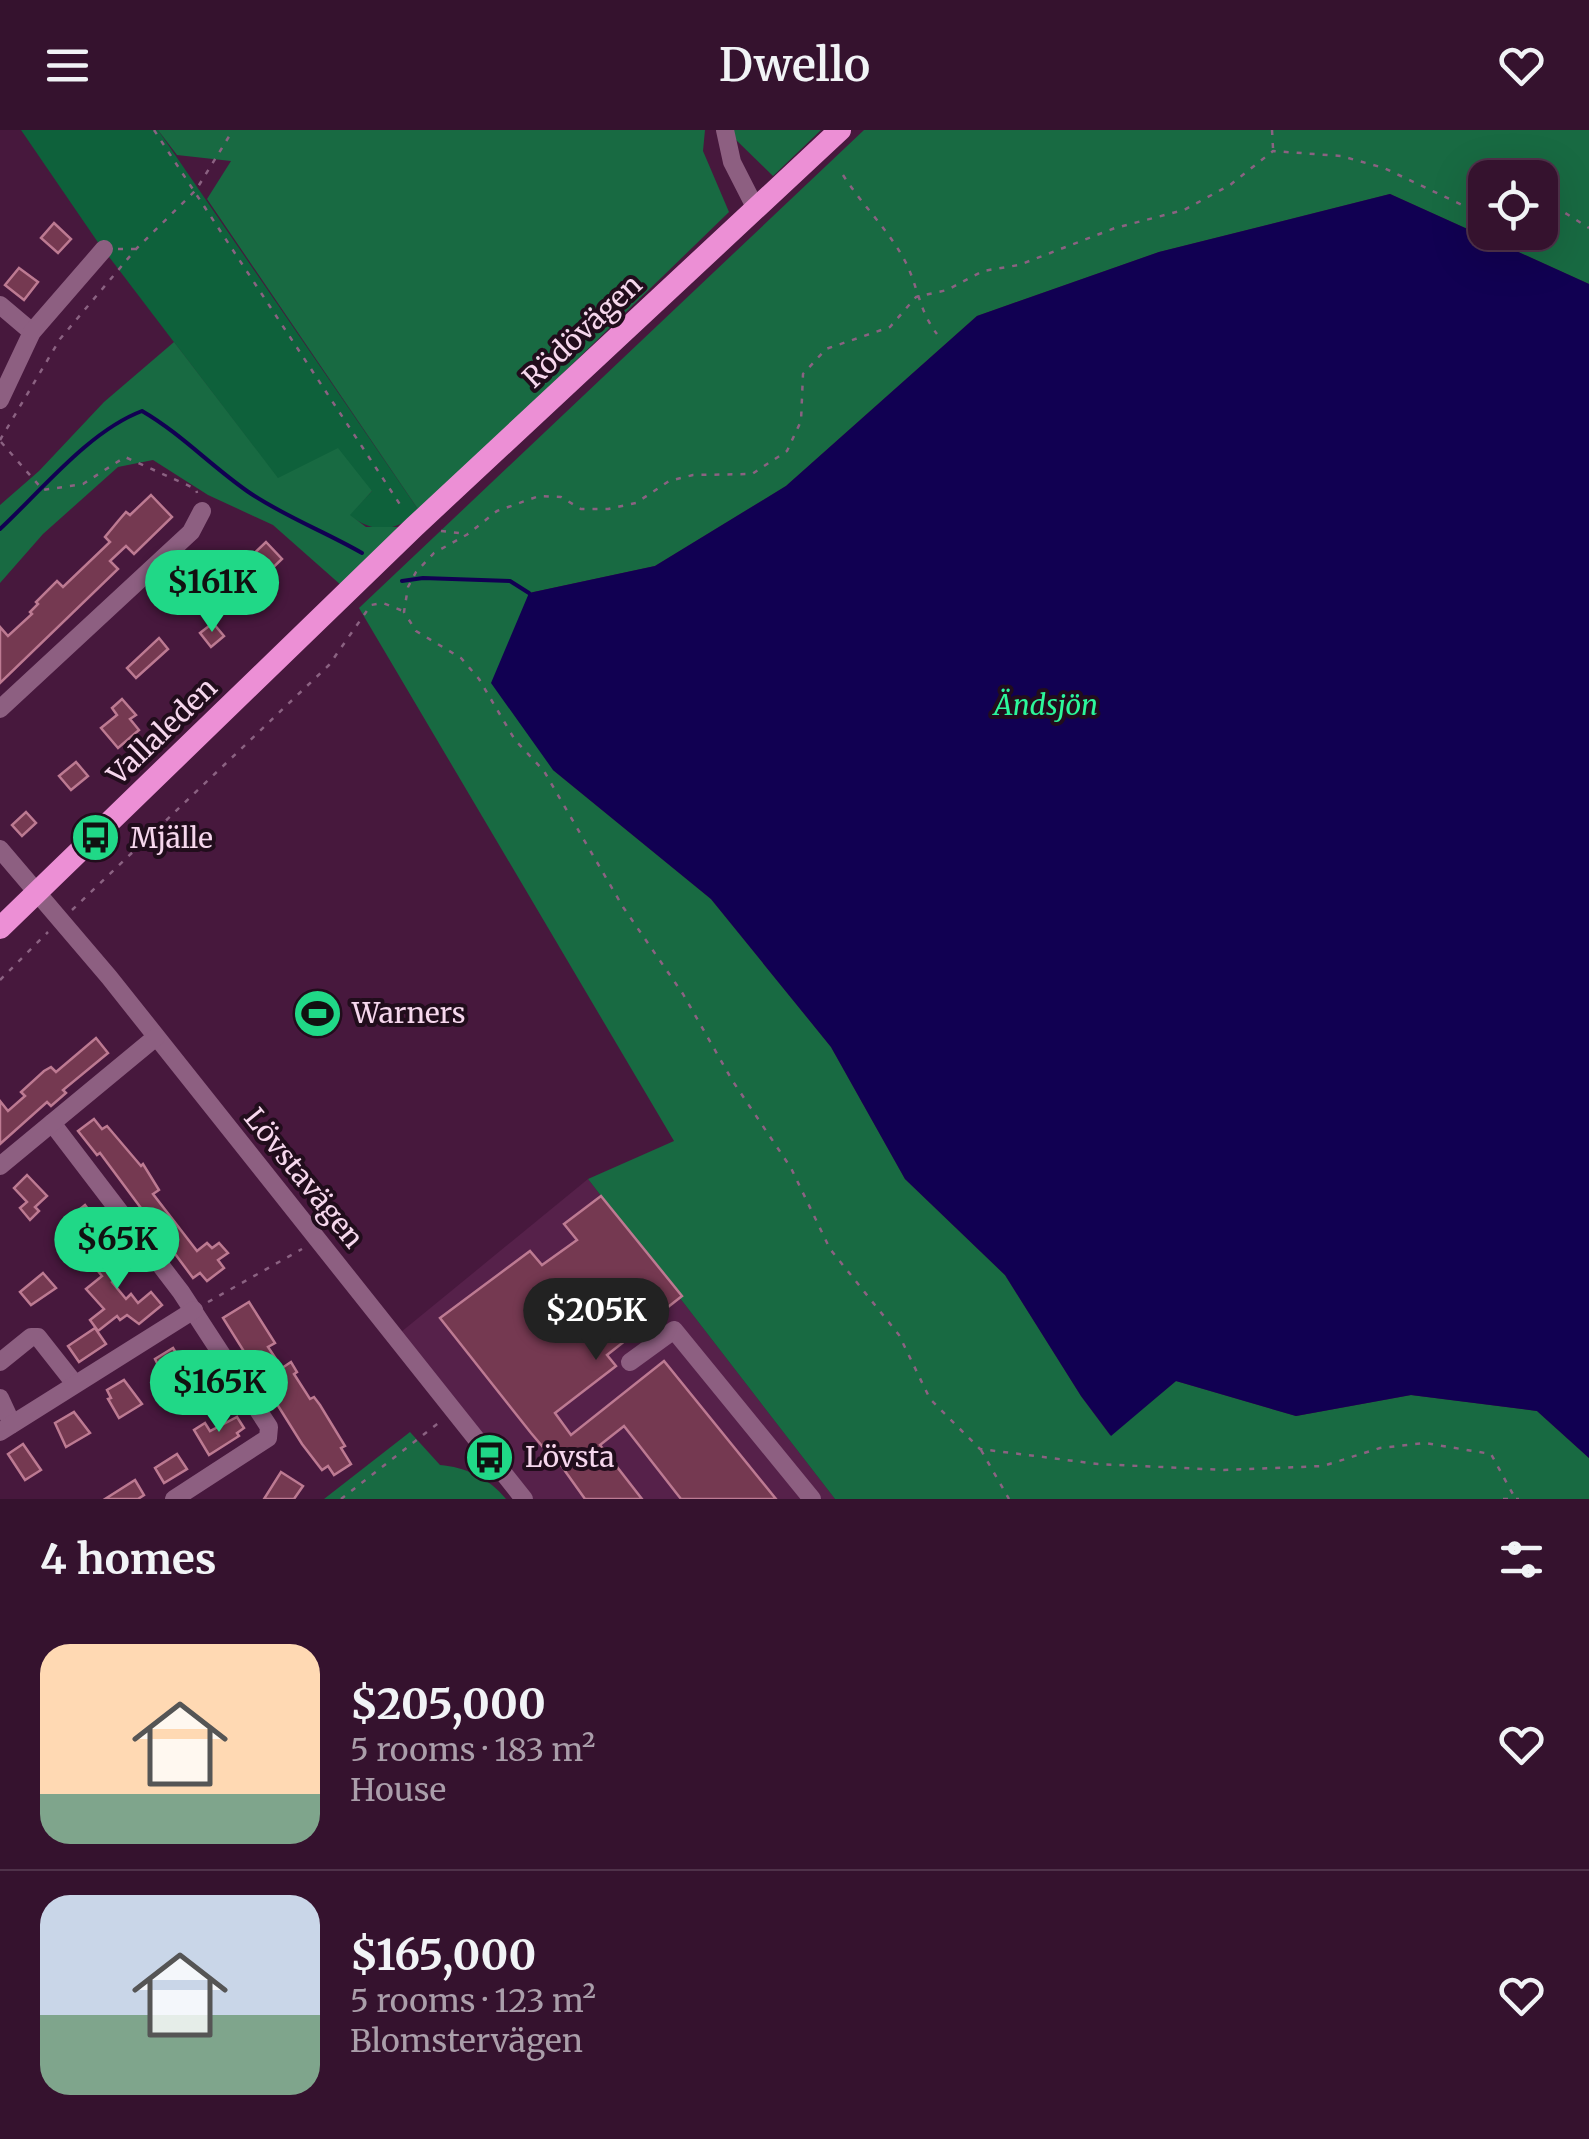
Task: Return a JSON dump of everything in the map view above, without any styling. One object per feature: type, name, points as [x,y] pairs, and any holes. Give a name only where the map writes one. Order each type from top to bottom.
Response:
[{"type":"main road","name":"Rödövägen","points":[[365,576],[840,130]]},
{"type":"main road","name":"Vallaleden","points":[[0,928],[365,576]]},
{"type":"street","points":[[725,130],[732,162],[756,209]]},
{"type":"street","points":[[0,400],[32,332],[104,250]]},
{"type":"street","points":[[0,305],[32,332]]},
{"type":"street","points":[[0,708],[191,532],[202,511]]},
{"type":"street","name":"Lövstavägen","points":[[0,849],[156,1037],[524,1499]]},
{"type":"street","points":[[0,1166],[156,1037]]},
{"type":"street","points":[[52,1124],[194,1310],[270,1428],[268,1438],[254,1449],[174,1499]]},
{"type":"street","points":[[0,1398],[6,1428],[194,1310]]},
{"type":"street","points":[[630,1362],[674,1330],[812,1499]]},
{"type":"street","points":[[0,1362],[31,1337],[38,1337],[75,1384]]},
{"type":"path","points":[[154,130],[414,527],[468,534]]},
{"type":"path","points":[[202,511],[196,489],[126,457],[83,484],[41,489],[0,440],[60,339],[136,249],[196,190],[233,130]]},
{"type":"path","points":[[1272,130],[1274,151]]},
{"type":"path","points":[[404,612],[408,587],[416,572],[434,553],[468,534],[496,511],[539,496],[561,497],[581,509],[608,509],[636,503],[668,481],[693,475],[752,474],[786,451],[802,421],[803,374],[826,348],[890,327],[916,298],[947,290],[984,270],[1019,265],[1115,228],[1184,210],[1230,186],[1274,151],[1340,156],[1384,168],[1468,208]]},
{"type":"path","points":[[844,175],[906,264],[924,318],[937,334]]},
{"type":"path","points":[[1558,211],[1589,228]]},
{"type":"path","points":[[0,980],[328,665],[371,604],[383,603],[404,612],[416,631],[461,658],[479,679],[515,740],[544,771],[622,907],[682,994],[732,1080],[791,1168],[830,1249],[899,1335],[930,1398],[980,1449],[1009,1499]]},
{"type":"path","points":[[194,1310],[318,1240]]},
{"type":"path","points":[[342,1499],[454,1411]]},
{"type":"path","points":[[980,1449],[1098,1464],[1224,1470],[1323,1466],[1380,1448],[1425,1443],[1491,1454],[1518,1498],[1503,1499]]},
{"type":"shaded area","name":"Ändsjön","points":[[1390,194],[1468,229],[1468,250],[1514,250],[1589,284],[1589,1458],[1537,1411],[1411,1395],[1296,1416],[1176,1381],[1111,1436],[1081,1396],[1005,1275],[905,1179],[831,1047],[711,899],[553,770],[491,683],[529,593],[655,566],[786,486],[977,316],[1159,252]]},
{"type":"shaded area","points":[[588,1179],[835,1499],[524,1499],[395,1337]]},
{"type":"green space","points":[[21,130],[158,130],[420,512],[394,527],[368,526],[349,515],[372,491],[278,479],[97,241]]},
{"type":"green space","points":[[158,130],[705,130],[703,151],[729,212],[420,512],[207,199],[231,161],[177,155]]},
{"type":"green space","points":[[732,130],[821,130],[773,176],[732,136]]},
{"type":"green space","points":[[864,130],[1589,130],[1589,284],[1514,250],[1558,250],[1558,160],[1468,160],[1468,229],[1390,194],[1159,252],[977,316],[786,486],[655,566],[529,593],[553,770],[711,899],[831,1047],[905,1179],[1005,1275],[1110,1435],[1176,1381],[1296,1416],[1411,1395],[1537,1411],[1589,1458],[1589,1499],[835,1499],[588,1179],[674,1141],[359,608]]},
{"type":"green space","points":[[174,342],[278,478],[338,448],[372,491],[350,515],[366,527],[400,527],[342,586],[273,525],[208,495],[153,460],[118,467],[43,534],[0,583],[0,505],[39,471],[104,402]]},
{"type":"green space","points":[[410,1432],[440,1465],[476,1475],[506,1499],[324,1499]]},
{"type":"building","points":[[54,223],[71,239],[58,253],[41,238]]},
{"type":"building","points":[[19,268],[38,282],[24,300],[5,285]]},
{"type":"building","points":[[151,495],[172,517],[134,554],[126,546],[110,561],[118,569],[0,683],[0,627],[8,636],[32,614],[36,602],[57,581],[63,587],[110,542],[105,537],[126,512],[130,515]]},
{"type":"building","points":[[266,542],[282,559],[259,581],[255,577],[249,583],[237,570]]},
{"type":"building","points":[[201,561],[231,597],[217,611],[183,577]]},
{"type":"building","points":[[213,623],[224,636],[211,647],[200,633]]},
{"type":"building","points":[[159,638],[168,649],[136,678],[127,668]]},
{"type":"building","points":[[122,699],[136,715],[130,719],[139,730],[118,748],[101,728],[117,715],[112,708]]},
{"type":"building","points":[[76,762],[88,776],[71,790],[59,776]]},
{"type":"building","points":[[26,812],[36,823],[22,836],[12,825]]},
{"type":"building","points":[[96,1038],[108,1053],[63,1090],[66,1093],[51,1106],[47,1102],[0,1144],[0,1101],[8,1111],[25,1096],[21,1092],[44,1071],[51,1067],[56,1072]]},
{"type":"building","points":[[94,1119],[102,1129],[107,1126],[143,1164],[159,1190],[153,1194],[197,1251],[207,1243],[212,1248],[219,1243],[228,1253],[218,1260],[224,1268],[207,1281],[200,1273],[193,1278],[100,1153],[97,1155],[78,1131]]},
{"type":"building","points":[[27,1175],[47,1196],[35,1207],[39,1211],[30,1220],[20,1208],[27,1202],[14,1188]]},
{"type":"building","points":[[601,1196],[682,1296],[607,1355],[616,1366],[555,1413],[571,1435],[664,1361],[776,1499],[681,1499],[624,1426],[600,1445],[642,1499],[585,1499],[545,1443],[542,1446],[531,1433],[440,1318],[530,1251],[542,1265],[577,1240],[564,1224]]},
{"type":"building","points":[[85,1205],[97,1221],[75,1238],[81,1246],[68,1256],[61,1247],[71,1239],[60,1225]]},
{"type":"building","points":[[115,1244],[131,1263],[112,1282],[126,1299],[131,1294],[138,1303],[151,1292],[162,1305],[139,1324],[127,1315],[120,1320],[117,1316],[98,1331],[90,1320],[104,1309],[86,1289],[102,1276],[89,1260],[99,1253],[102,1256]]},
{"type":"building","points":[[43,1273],[56,1288],[31,1305],[20,1292]]},
{"type":"building","points":[[249,1302],[275,1343],[268,1347],[282,1368],[291,1362],[310,1399],[314,1397],[320,1405],[345,1446],[341,1448],[351,1464],[334,1475],[328,1466],[322,1470],[302,1444],[223,1318]]},
{"type":"building","points":[[95,1328],[106,1344],[79,1362],[68,1346]]},
{"type":"building","points":[[173,1348],[179,1358],[185,1354],[193,1367],[167,1383],[155,1359]]},
{"type":"building","points":[[124,1380],[142,1404],[119,1418],[107,1390]]},
{"type":"building","points":[[74,1412],[90,1433],[66,1447],[55,1423]]},
{"type":"building","points":[[237,1417],[244,1428],[237,1433],[239,1436],[209,1455],[194,1430],[205,1423],[210,1431]]},
{"type":"building","points":[[23,1444],[41,1470],[25,1480],[8,1454]]},
{"type":"building","points":[[177,1454],[187,1469],[164,1483],[155,1468]]},
{"type":"building","points":[[281,1472],[303,1486],[294,1499],[264,1499]]},
{"type":"building","points":[[135,1480],[144,1495],[138,1499],[105,1499]]},
{"type":"waterway","points":[[0,529],[85,447],[122,420],[142,411],[261,500],[362,553]]},
{"type":"waterway","points":[[402,581],[510,581],[529,593]]},
{"type":"place","name":"Mjälle","points":[[95,838]]},
{"type":"place","name":"Warners","points":[[317,1013]]},
{"type":"place","name":"Lövsta","points":[[490,1457]]}]
